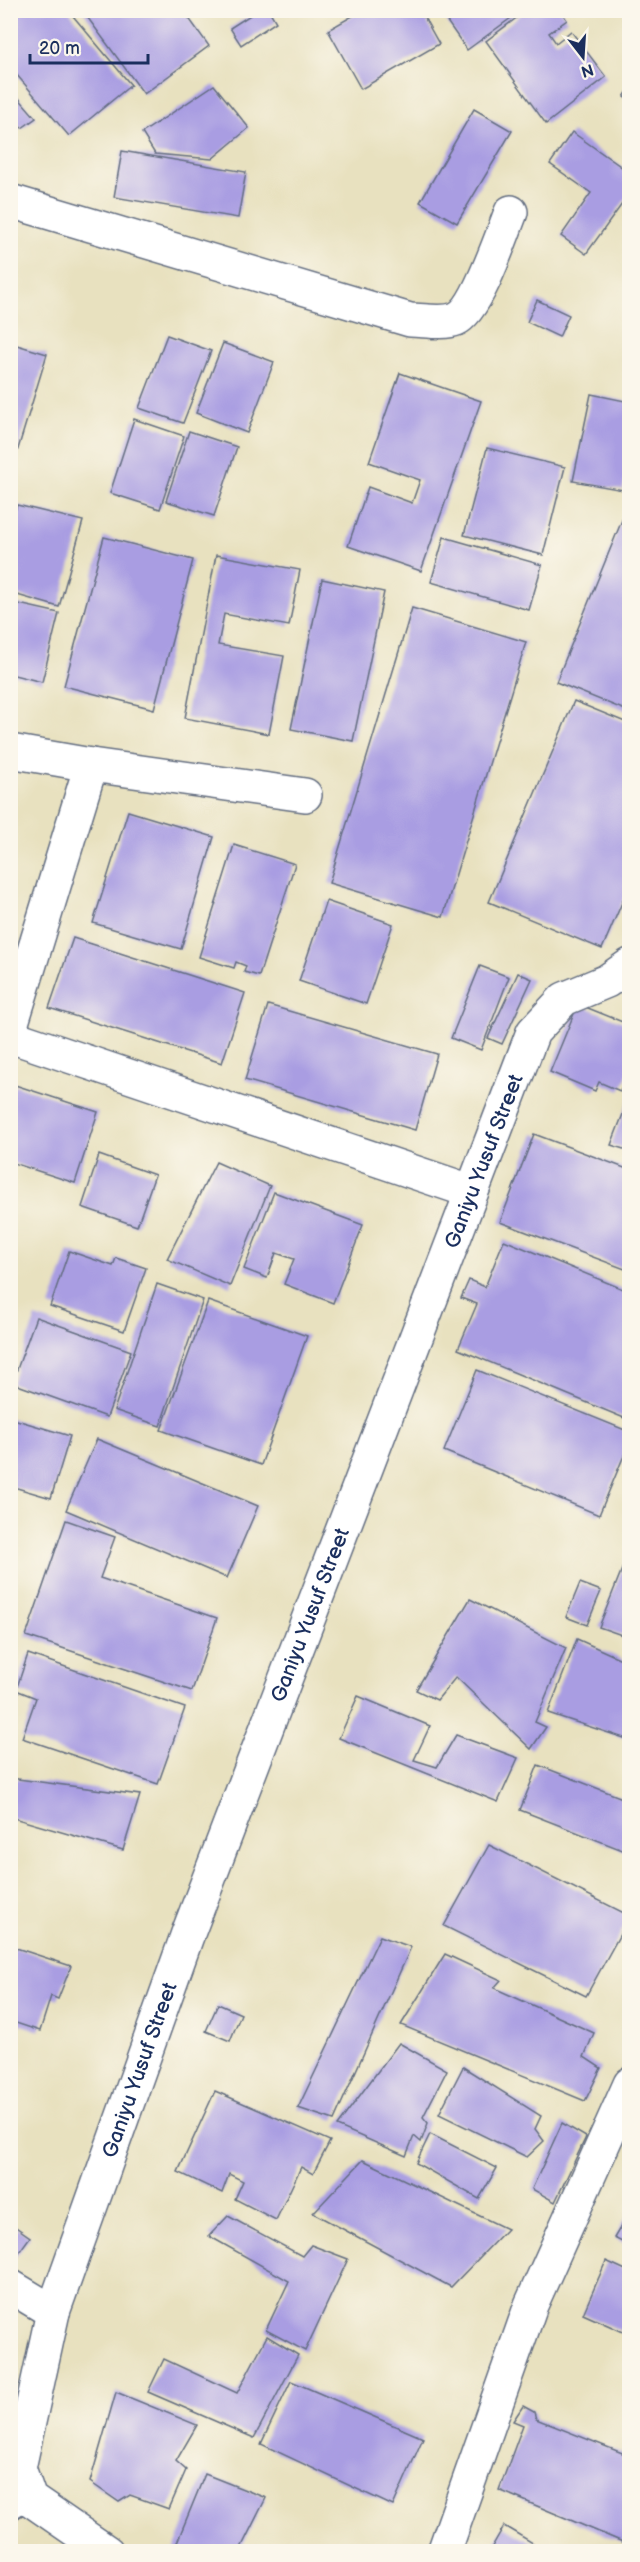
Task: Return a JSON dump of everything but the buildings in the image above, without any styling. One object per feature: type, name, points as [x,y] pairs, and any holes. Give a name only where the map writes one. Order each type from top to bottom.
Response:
[{"type":"street","points":[[10,201],[410,320],[449,321],[459,318],[468,310],[479,291],[511,212]]},
{"type":"street","points":[[10,751],[91,765],[305,795]]},
{"type":"street","points":[[10,1029],[91,765]]},
{"type":"street","name":"Ganiyu Yusuf Street","points":[[20,2505],[20,2468],[53,2312],[187,1936],[532,1032],[564,999],[622,979]]},
{"type":"street","points":[[10,1036],[470,1191]]},
{"type":"street","points":[[444,2552],[531,2305],[630,2084]]},
{"type":"street","points":[[10,2286],[53,2312]]},
{"type":"street","points":[[20,2505],[107,2552]]}]
